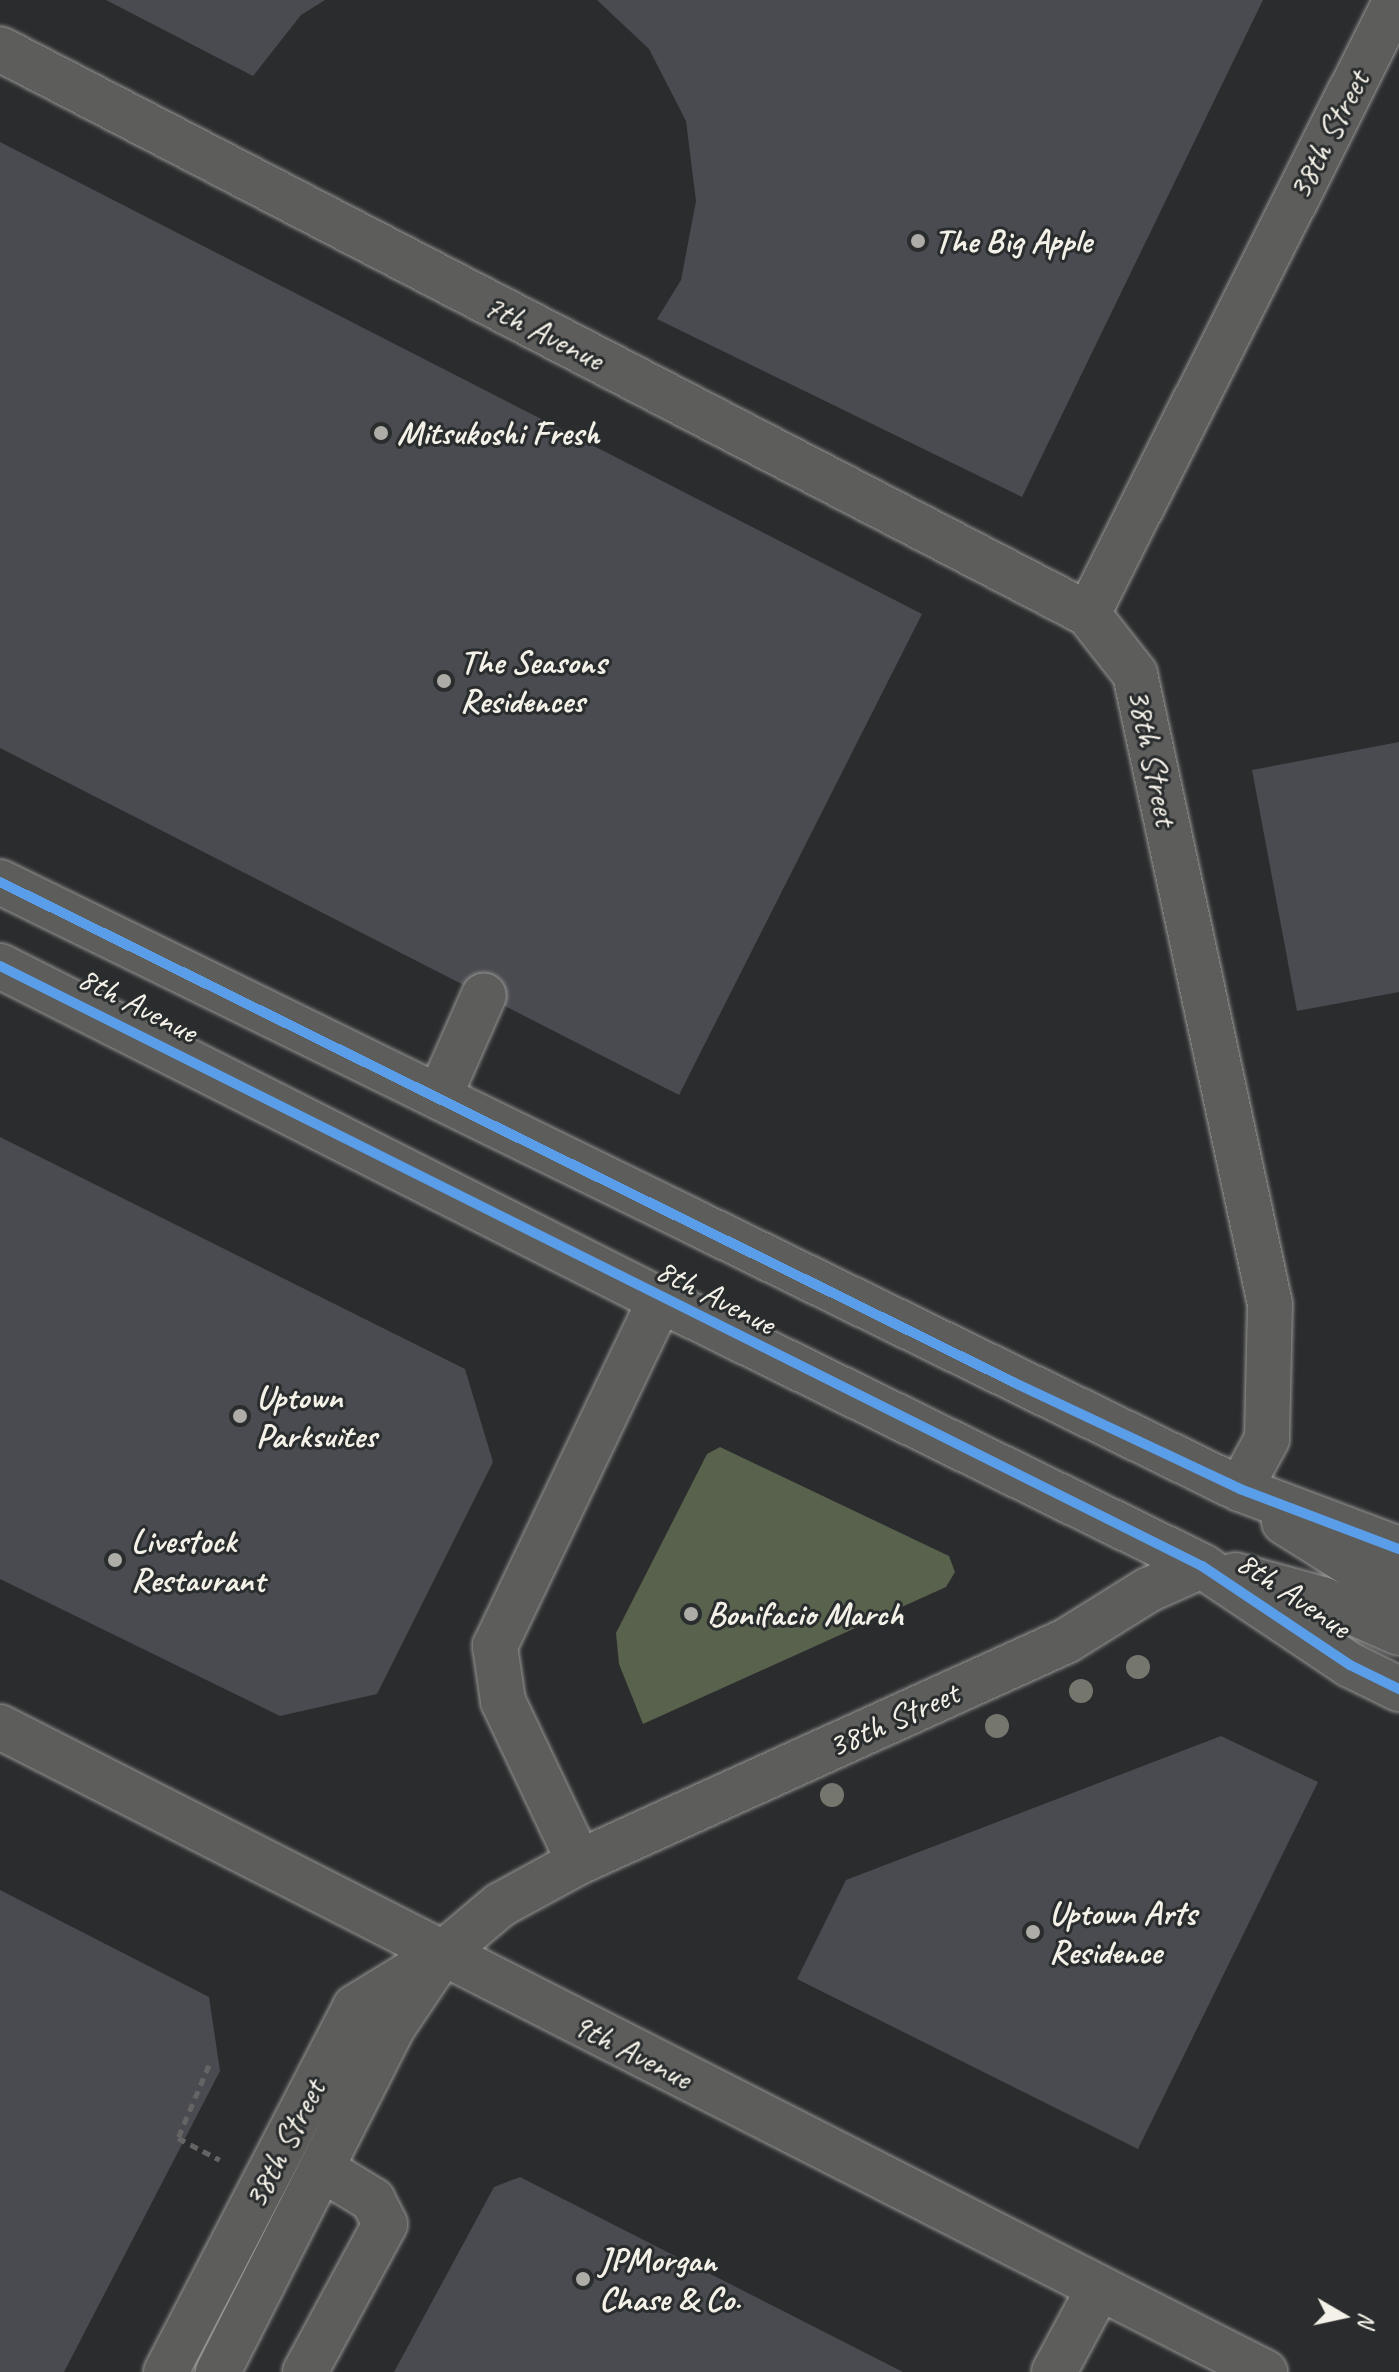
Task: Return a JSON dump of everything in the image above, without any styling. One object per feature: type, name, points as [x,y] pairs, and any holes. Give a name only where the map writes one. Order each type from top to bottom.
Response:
[{"type":"street","name":"38th Street","points":[[1240,1489],[1267,1439],[1270,1304],[1135,674],[1088,614],[1396,0]]},
{"type":"street","name":"7th Avenue","points":[[0,49],[1088,614]]},
{"type":"street","name":"8th Avenue","points":[[0,882],[1240,1489],[1399,1549]]},
{"type":"street","name":"8th Avenue","points":[[0,966],[660,1300],[1202,1566],[1350,1665],[1399,1689]]},
{"type":"street","points":[[439,1097],[484,995]]},
{"type":"street","points":[[579,1862],[503,1701],[495,1646],[660,1300]]},
{"type":"street","points":[[1240,1489],[1342,1564],[1399,1594]]},
{"type":"street","name":"38th Street","points":[[166,2372],[355,2007],[442,1954],[500,1905],[579,1862],[1066,1641],[1148,1590],[1202,1566]]},
{"type":"street","points":[[1202,1566],[1322,1599],[1399,1633]]},
{"type":"street","name":"9th Avenue","points":[[0,1727],[1265,2372]]},
{"type":"street","name":"38th Street","points":[[218,2372],[393,2027],[442,1954]]},
{"type":"street","points":[[305,2372],[385,2224],[373,2200],[322,2169]]},
{"type":"street","points":[[1054,2372],[1099,2288]]},
{"type":"path","points":[[209,2065],[178,2138],[220,2160]]},
{"type":"green space","points":[[720,1447],[949,1556],[955,1572],[946,1587],[643,1724],[619,1664],[616,1633],[707,1454]]},
{"type":"building","points":[[106,0],[325,0],[301,15],[253,76]]},
{"type":"building","name":"The Big Apple","points":[[597,0],[1263,0],[1022,497],[657,319],[681,280],[696,201],[686,121],[649,49]]},
{"type":"building","name":"The Seasons Residences","points":[[0,142],[922,614],[679,1095],[0,748]]},
{"type":"building","points":[[1399,742],[1399,992],[1297,1011],[1252,770]]},
{"type":"building","name":"Uptown Parksuites","points":[[0,1137],[465,1369],[493,1462],[377,1694],[280,1716],[0,1579]]},
{"type":"building","name":"Uptown Arts Residence","points":[[1221,1736],[1318,1782],[1138,2149],[797,1979],[846,1880]]},
{"type":"building","points":[[0,1890],[209,1997],[220,2071],[64,2372],[0,2372]]},
{"type":"building","name":"JPMorgan Chase & Co.","points":[[520,2177],[903,2372],[394,2372],[494,2187]]},
{"type":"cycle path","points":[[0,882],[1013,1382],[1240,1489],[1399,1549]]},
{"type":"cycle path","points":[[0,966],[1202,1566],[1350,1665],[1399,1689]]},
{"type":"place","name":"The Big Apple","points":[[918,241]]},
{"type":"place","name":"Mitsukoshi Fresh","points":[[381,433]]},
{"type":"place","name":"The Seasons Residences","points":[[444,681]]},
{"type":"place","name":"Uptown Parksuites","points":[[240,1416]]},
{"type":"place","name":"Livestock Restaurant","points":[[115,1560]]},
{"type":"place","name":"Bonifacio March","points":[[691,1614]]},
{"type":"place","name":"Uptown Arts Residence","points":[[1033,1932]]},
{"type":"place","name":"JPMorgan Chase & Co.","points":[[583,2279]]}]
